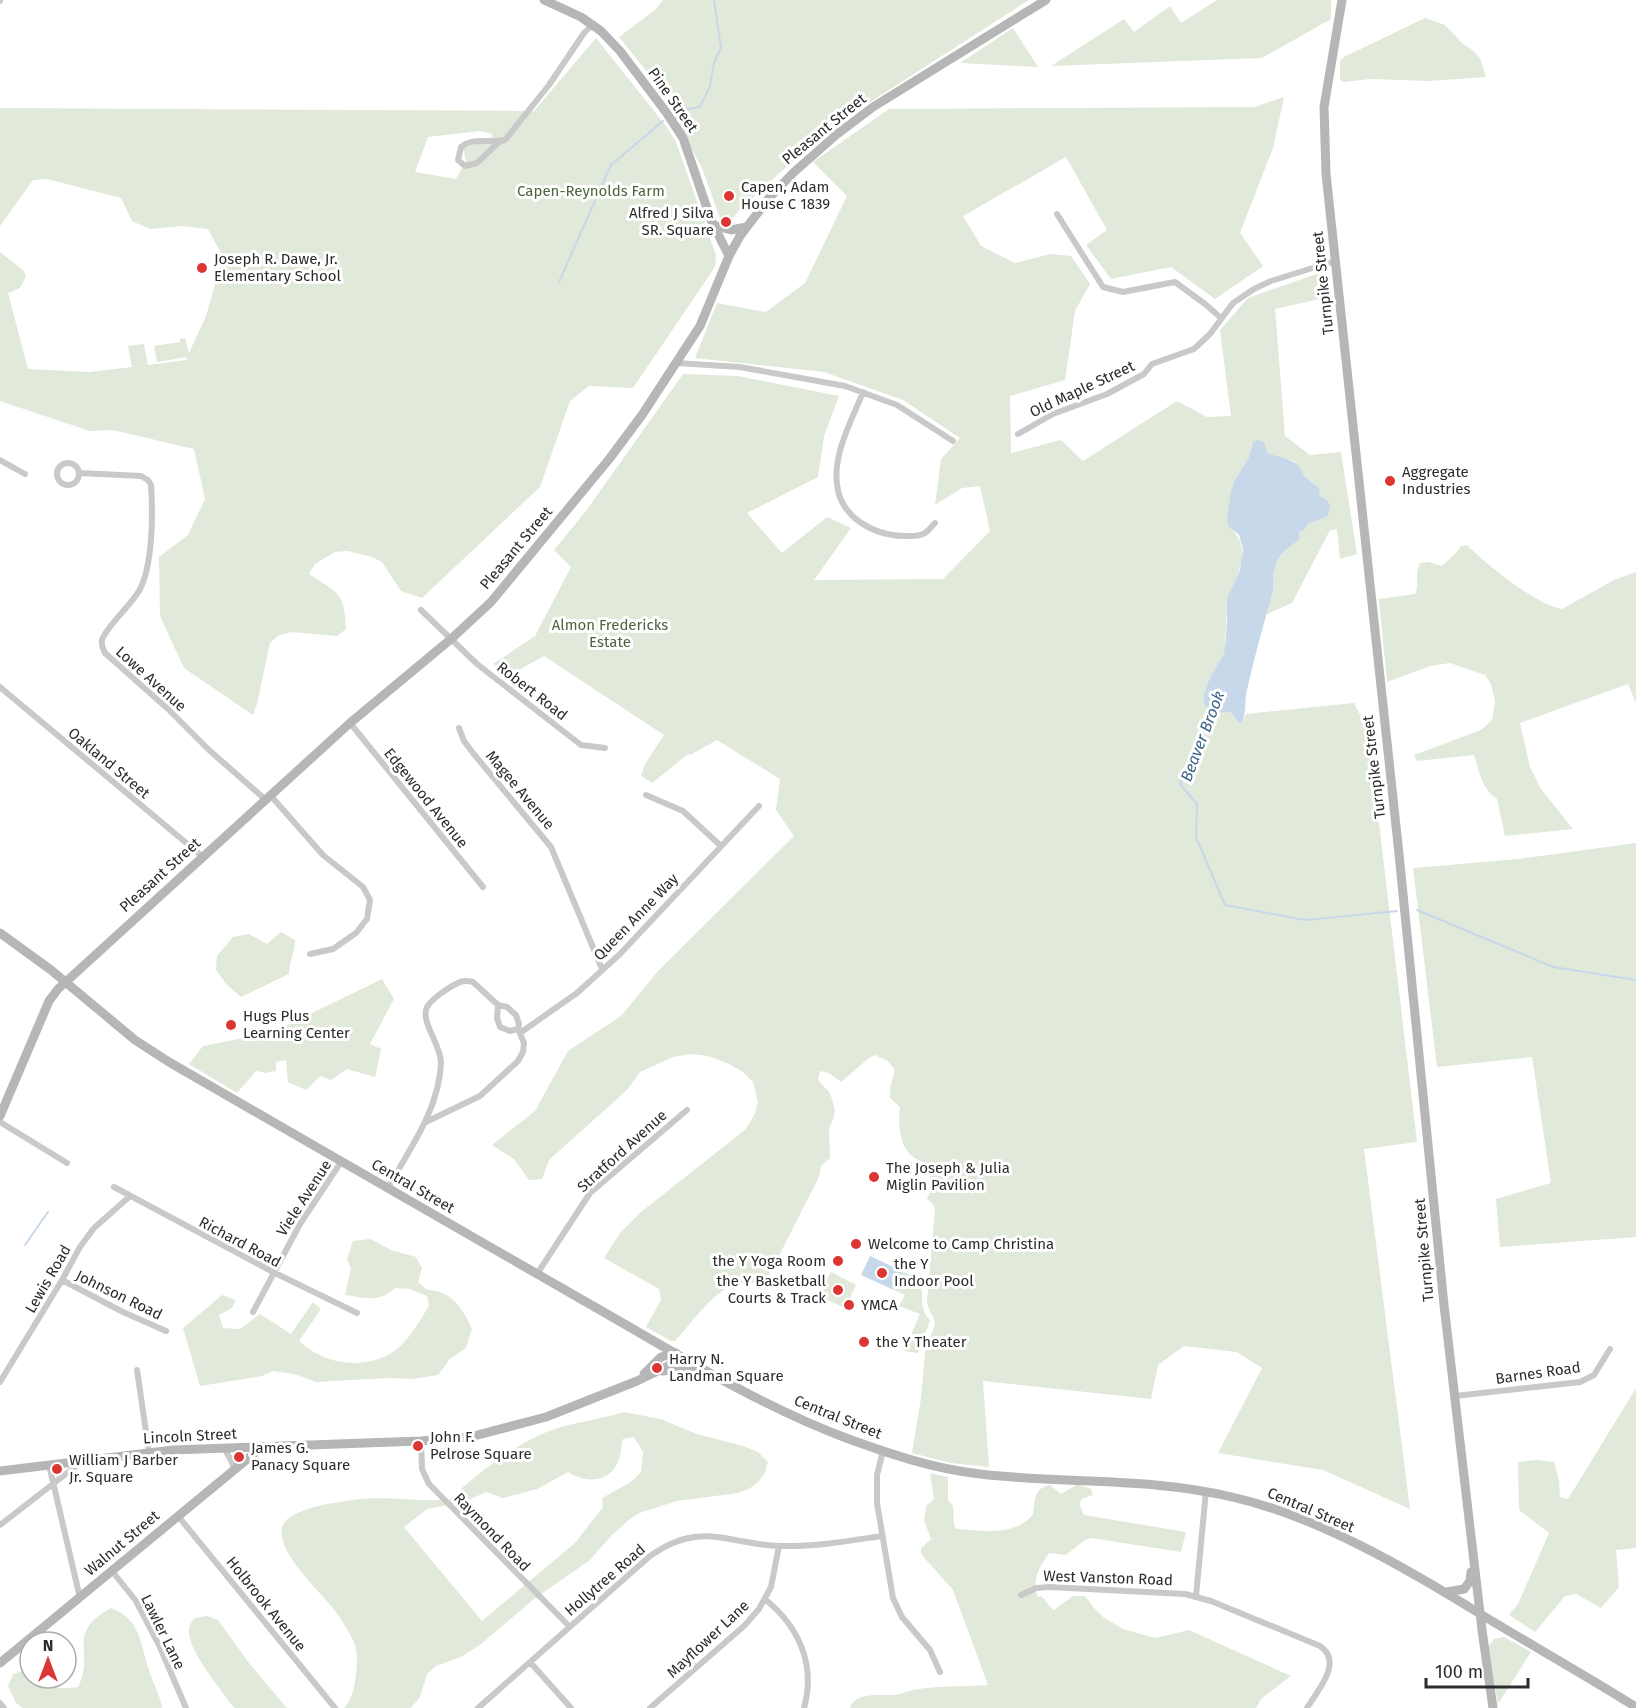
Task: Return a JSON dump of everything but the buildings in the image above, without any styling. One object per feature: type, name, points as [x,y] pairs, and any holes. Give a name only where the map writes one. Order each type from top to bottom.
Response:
[{"type":"main road","name":"Pine Street","points":[[544,0],[593,24],[620,51],[680,132],[704,202],[729,256]]},
{"type":"main road","name":"Pleasant Street","points":[[0,1116],[49,1001],[64,982],[350,723],[451,639],[491,602],[595,477],[642,415],[699,326],[729,256],[747,227],[793,172],[873,107],[1046,0]]},
{"type":"main road","name":"Turnpike Street","points":[[1342,0],[1326,86],[1323,119],[1326,174],[1400,855],[1455,1396],[1493,1708]]},
{"type":"main road","points":[[714,225],[731,230],[747,227]]},
{"type":"main road","name":"Central Street","points":[[0,933],[29,952],[135,1040],[169,1062],[387,1189],[709,1372],[784,1412],[816,1427],[926,1464],[975,1473],[1025,1478],[1146,1483],[1206,1491],[1236,1497],[1300,1519],[1367,1550],[1444,1592],[1636,1707]]},
{"type":"main road","name":"Lincoln Street","points":[[0,1471],[149,1452],[470,1437],[546,1417],[627,1385],[660,1371],[674,1361],[676,1353],[661,1357],[646,1373],[627,1385]]},
{"type":"main road","name":"Lincoln Street","points":[[660,1371],[684,1369],[709,1372]]},
{"type":"main road","name":"Walnut Street","points":[[0,1663],[262,1447]]},
{"type":"main road","name":"Turnpike Street","points":[[1444,1592],[1461,1591],[1471,1577],[1470,1531]]},
{"type":"street","points":[[500,141],[477,163],[465,166],[458,160],[461,147],[465,144],[479,140],[505,140],[527,114],[584,33],[593,24]]},
{"type":"street","points":[[1058,214],[1103,287],[1123,292],[1174,282],[1221,318]]},
{"type":"street","name":"Old Maple Street","points":[[1018,434],[1053,414],[1107,394],[1143,374],[1152,364],[1194,349],[1210,334],[1233,303],[1254,289],[1270,281],[1335,261]]},
{"type":"street","points":[[676,363],[740,367],[829,382],[897,405],[953,441]]},
{"type":"street","points":[[863,392],[837,465],[837,486],[841,501],[855,519],[885,533],[918,536],[927,532],[934,523]]},
{"type":"street","points":[[1,463],[25,474]]},
{"type":"street","name":"Lowe Avenue","points":[[79,473],[141,476],[151,485],[150,555],[147,574],[137,594],[104,636],[102,647],[105,654],[168,709],[209,750],[268,798]]},
{"type":"street","name":"Robert Road","points":[[421,610],[477,664],[581,745],[604,748]]},
{"type":"street","name":"Oakland Street","points":[[0,687],[203,857]]},
{"type":"street","name":"Edgewood Avenue","points":[[350,723],[483,887]]},
{"type":"street","name":"Magee Avenue","points":[[459,728],[464,741],[473,753],[551,847],[602,969]]},
{"type":"street","points":[[646,795],[683,811],[721,846]]},
{"type":"street","points":[[268,798],[323,855],[363,887],[370,900],[367,919],[356,933],[333,949],[310,954]]},
{"type":"street","name":"Queen Anne Way","points":[[519,1031],[577,993],[620,954],[759,806]]},
{"type":"street","points":[[387,1189],[426,1122],[441,1063],[438,1048],[425,1018],[428,1005],[460,982],[474,982],[498,1005],[513,1011],[518,1019],[519,1031],[525,1047],[521,1056],[487,1090],[426,1122]]},
{"type":"street","points":[[498,1005],[497,1018],[500,1027],[510,1032],[519,1031]]},
{"type":"street","name":"Stratford Avenue","points":[[537,1274],[590,1193],[687,1110]]},
{"type":"street","points":[[0,1122],[67,1163]]},
{"type":"street","name":"Viele Avenue","points":[[253,1312],[300,1224],[341,1162]]},
{"type":"street","name":"Richard Road","points":[[114,1187],[273,1272],[357,1313]]},
{"type":"street","name":"Lewis Road","points":[[0,1382],[80,1247],[94,1228],[129,1197]]},
{"type":"street","name":"Johnson Road","points":[[62,1280],[165,1331]]},
{"type":"street","name":"Barnes Road","points":[[1455,1396],[1580,1382],[1594,1375],[1610,1349]]},
{"type":"street","points":[[137,1370],[149,1452]]},
{"type":"street","name":"Raymond Road","points":[[422,1441],[422,1469],[429,1484],[570,1627]]},
{"type":"street","points":[[224,1448],[234,1471]]},
{"type":"street","points":[[883,1451],[877,1475],[877,1488],[882,1536],[896,1606],[910,1628],[930,1650],[940,1672]]},
{"type":"street","points":[[0,1525],[83,1461]]},
{"type":"street","points":[[48,1465],[80,1598]]},
{"type":"street","points":[[1196,1596],[1206,1491]]},
{"type":"street","name":"Holbrook Avenue","points":[[178,1516],[335,1708]]},
{"type":"street","name":"Hollytree Road","points":[[478,1708],[650,1556],[676,1540],[705,1535],[779,1546],[802,1546],[882,1536]]},
{"type":"street","name":"Mayflower Lane","points":[[650,1708],[744,1626],[766,1600],[773,1579],[779,1546]]},
{"type":"street","name":"Lawler Lane","points":[[112,1571],[136,1601],[159,1645],[186,1708]]},
{"type":"street","name":"West Vanston Road","points":[[1021,1595],[1036,1588],[1050,1587],[1171,1592],[1196,1596],[1303,1639],[1326,1651],[1330,1667],[1307,1708]]},
{"type":"street","points":[[766,1600],[788,1621],[803,1648],[808,1679],[804,1708]]},
{"type":"street","points":[[530,1662],[571,1708]]},
{"type":"street","points":[[0,1703],[4,1708]]},
{"type":"green space","name":"Capen-Reynolds Farm","points":[[663,0],[1029,0],[833,126],[728,222],[721,221],[702,168],[674,116],[678,115],[619,37],[655,10]]},
{"type":"green space","points":[[1217,0],[1331,0],[1331,19],[1262,58],[1051,66],[1124,19],[1134,32],[1170,6],[1181,23]]},
{"type":"green space","points":[[1425,18],[1445,25],[1471,49],[1480,58],[1486,77],[1429,81],[1370,79],[1344,82],[1340,80],[1340,61],[1344,57]]},
{"type":"green space","points":[[1013,28],[1038,67],[960,63]]},
{"type":"green space","points":[[596,38],[666,126],[676,142],[716,255],[715,267],[633,388],[589,386],[570,401],[540,487],[422,598],[401,591],[382,562],[372,557],[348,551],[335,552],[315,564],[309,574],[338,595],[344,607],[346,629],[337,636],[292,632],[279,635],[270,643],[253,715],[184,668],[160,616],[159,557],[188,535],[205,499],[194,449],[113,430],[90,431],[0,401],[0,252],[24,271],[26,277],[20,288],[8,293],[28,369],[90,372],[132,367],[128,346],[144,344],[148,365],[186,360],[187,357],[157,362],[154,346],[180,342],[180,339],[185,338],[189,353],[206,316],[223,257],[208,229],[181,226],[150,229],[132,221],[121,198],[47,179],[33,180],[0,226],[0,108],[534,111]],"holes":[[[480,131],[492,134],[491,140],[463,148],[466,161],[456,179],[415,172],[428,137]]]},
{"type":"green space","name":"Almon Fredericks Estate","points":[[1284,97],[1273,148],[1240,233],[1263,266],[1215,299],[1171,267],[1111,279],[1086,245],[1107,230],[1066,157],[963,216],[981,246],[1015,263],[1050,254],[1071,256],[1090,284],[1075,311],[1065,380],[1010,396],[1011,453],[1061,440],[1083,461],[1177,401],[1207,417],[1231,416],[1220,330],[1248,298],[1322,272],[1324,298],[1275,309],[1285,436],[1310,455],[1341,452],[1357,554],[1340,559],[1337,529],[1330,530],[1292,603],[1265,615],[1273,592],[1274,568],[1284,549],[1299,540],[1299,532],[1303,531],[1307,524],[1328,516],[1327,500],[1320,496],[1319,488],[1304,476],[1294,461],[1270,454],[1253,442],[1249,457],[1235,480],[1229,527],[1237,535],[1241,544],[1242,561],[1227,598],[1229,604],[1226,618],[1225,651],[1209,680],[1214,712],[1231,712],[1242,722],[1246,714],[1354,703],[1368,731],[1417,1142],[1364,1149],[1410,1509],[1323,1470],[1218,1453],[1262,1368],[1237,1352],[1184,1346],[1158,1365],[1151,1399],[983,1381],[989,1467],[951,1463],[912,1453],[921,1398],[925,1353],[935,1324],[927,1300],[935,1209],[927,1199],[931,1181],[926,1164],[913,1157],[902,1141],[900,1107],[890,1098],[895,1070],[888,1061],[875,1055],[841,1082],[829,1073],[820,1071],[818,1080],[830,1093],[835,1110],[829,1128],[830,1158],[821,1166],[819,1177],[763,1287],[749,1283],[737,1284],[724,1290],[702,1309],[675,1341],[646,1327],[661,1300],[659,1289],[604,1258],[620,1233],[641,1212],[746,1129],[755,1114],[758,1102],[753,1082],[743,1072],[729,1064],[708,1056],[691,1054],[673,1057],[640,1072],[627,1090],[549,1160],[542,1179],[529,1180],[514,1159],[492,1145],[535,1111],[568,1051],[621,1016],[658,971],[794,836],[776,810],[780,779],[717,740],[688,754],[652,783],[641,776],[645,764],[664,735],[544,656],[508,676],[493,664],[535,636],[571,567],[554,550],[586,511],[683,374],[738,376],[839,396],[824,436],[818,477],[747,513],[782,553],[827,517],[851,528],[814,580],[943,579],[990,531],[980,486],[962,488],[935,505],[941,459],[960,438],[903,400],[824,372],[695,358],[717,303],[766,312],[805,283],[847,196],[813,162],[889,109],[1254,107]]},
{"type":"green space","points":[[1467,545],[1486,563],[1525,592],[1551,606],[1562,609],[1614,580],[1636,572],[1636,703],[1628,684],[1520,723],[1530,767],[1541,789],[1573,829],[1505,836],[1497,799],[1484,785],[1474,755],[1417,761],[1414,755],[1481,730],[1492,720],[1495,701],[1491,684],[1485,675],[1450,663],[1430,666],[1387,682],[1379,599],[1415,594],[1420,563],[1428,562],[1442,566],[1461,546]]},
{"type":"green space","points":[[1636,843],[1636,1237],[1500,1247],[1496,1199],[1551,1183],[1532,1057],[1437,1067],[1413,868],[1518,859]]},
{"type":"green space","points":[[281,932],[295,940],[289,974],[241,997],[227,985],[216,970],[217,956],[233,937],[249,934],[267,944]]},
{"type":"green space","points":[[382,979],[394,999],[370,1044],[381,1049],[375,1077],[347,1069],[331,1080],[320,1076],[306,1090],[288,1082],[286,1060],[276,1062],[276,1071],[266,1073],[256,1071],[237,1093],[189,1064],[203,1046],[273,1032]]},
{"type":"green space","points":[[370,1239],[391,1250],[416,1257],[422,1268],[418,1282],[427,1290],[450,1297],[460,1307],[472,1329],[466,1348],[450,1359],[438,1375],[412,1379],[316,1382],[294,1374],[273,1371],[262,1376],[200,1386],[183,1328],[222,1295],[236,1300],[232,1308],[219,1315],[223,1328],[240,1329],[260,1314],[291,1334],[313,1302],[321,1309],[299,1341],[320,1355],[344,1362],[369,1362],[398,1348],[426,1311],[429,1305],[427,1296],[410,1289],[395,1288],[378,1298],[345,1295],[351,1268],[347,1259],[353,1241]]},
{"type":"green space","points":[[902,1271],[912,1276],[921,1287],[923,1306],[930,1320],[918,1353],[904,1351],[920,1314],[899,1306],[905,1295],[894,1290]]},
{"type":"green space","name":"the Y Basketball Courts & Track","points":[[831,1272],[856,1285],[845,1308],[819,1296]]},
{"type":"green space","points":[[1636,1388],[1636,1548],[1616,1550],[1619,1587],[1601,1608],[1576,1594],[1565,1596],[1535,1632],[1509,1615],[1518,1604],[1549,1533],[1519,1510],[1518,1462],[1537,1460],[1554,1462],[1560,1497],[1568,1499]]},
{"type":"green space","points":[[624,1412],[660,1419],[697,1434],[758,1452],[768,1462],[765,1473],[749,1489],[738,1493],[677,1501],[642,1512],[631,1518],[590,1560],[534,1599],[481,1644],[461,1657],[436,1666],[427,1674],[420,1697],[411,1708],[344,1708],[355,1683],[357,1654],[354,1642],[338,1615],[307,1579],[287,1551],[282,1538],[282,1527],[290,1517],[320,1506],[364,1499],[449,1500],[484,1470],[538,1436],[561,1427]],"holes":[[[634,1437],[643,1452],[641,1472],[631,1482],[602,1498],[603,1507],[575,1543],[482,1621],[404,1527],[427,1509],[464,1502],[486,1492],[503,1498],[537,1489],[568,1472],[582,1478],[602,1478],[614,1469],[618,1462],[623,1439]]]},
{"type":"green space","points":[[930,1473],[948,1477],[948,1500],[953,1506],[954,1526],[957,1529],[998,1530],[1018,1526],[1033,1514],[1036,1495],[1041,1489],[1050,1485],[1061,1494],[1078,1484],[1091,1489],[1093,1495],[1082,1499],[1079,1504],[1084,1515],[1186,1532],[1181,1552],[1091,1538],[1066,1555],[1049,1553],[1036,1579],[1038,1597],[1041,1596],[1054,1610],[1073,1596],[1085,1596],[1103,1617],[1123,1629],[1155,1638],[1189,1630],[1291,1676],[1261,1699],[1256,1708],[850,1708],[857,1699],[863,1697],[895,1695],[931,1687],[988,1685],[953,1590],[921,1554],[921,1548],[931,1539],[924,1520],[926,1506],[934,1499]]},
{"type":"green space","points":[[111,1608],[129,1619],[134,1626],[162,1708],[23,1708],[16,1703],[8,1686],[13,1674],[18,1673],[18,1690],[78,1690],[83,1675],[85,1635],[97,1617]]},
{"type":"green space","points":[[207,1616],[218,1620],[249,1663],[287,1708],[235,1708],[230,1703],[198,1657],[190,1638],[189,1628],[193,1620]]},
{"type":"green space","points":[[1504,1637],[1531,1652],[1498,1704],[1488,1647],[1494,1639]]},
{"type":"water","points":[[1257,440],[1264,442],[1270,454],[1299,466],[1304,476],[1319,488],[1320,496],[1330,505],[1328,516],[1308,524],[1303,531],[1299,532],[1299,540],[1284,551],[1277,562],[1274,570],[1273,592],[1247,690],[1244,718],[1239,723],[1231,712],[1212,711],[1206,707],[1204,701],[1212,674],[1224,653],[1227,598],[1240,570],[1243,549],[1239,535],[1229,527],[1227,521],[1231,491],[1249,457],[1253,442]]},
{"type":"water","name":"the Y Indoor Pool","points":[[870,1256],[902,1271],[894,1290],[861,1275]]},
{"type":"waterway","points":[[674,112],[700,107],[710,86],[714,63],[721,48],[714,0]]},
{"type":"waterway","points":[[559,282],[611,165],[663,121]]},
{"type":"waterway","name":"Beaver Brook","points":[[1212,709],[1180,784],[1197,804],[1196,837],[1225,905],[1305,920],[1397,911]]},
{"type":"waterway","name":"Beaver Brook","points":[[1417,910],[1553,967],[1636,980]]},
{"type":"waterway","points":[[25,1245],[48,1212]]},
{"type":"place","name":"Capen, Adam House C 1839","points":[[729,196]]},
{"type":"place","name":"Alfred J Silva SR. Square","points":[[726,222]]},
{"type":"place","name":"Joseph R. Dawe, Jr. Elementary School","points":[[202,268]]},
{"type":"place","name":"Aggregate Industries","points":[[1390,481]]},
{"type":"place","name":"Hugs Plus Learning Center","points":[[231,1025]]},
{"type":"place","name":"The Joseph & Julia Miglin Pavilion","points":[[874,1177]]},
{"type":"place","name":"Welcome to Camp Christina","points":[[856,1244]]},
{"type":"place","name":"the Y Yoga Room","points":[[838,1261]]},
{"type":"place","name":"the Y Indoor Pool","points":[[882,1273]]},
{"type":"place","name":"the Y Basketball Courts & Track","points":[[838,1290]]},
{"type":"place","name":"YMCA","points":[[849,1305]]},
{"type":"place","name":"the Y Theater","points":[[864,1342]]},
{"type":"place","name":"Harry N. Landman Square","points":[[657,1368]]},
{"type":"place","name":"John F. Pelrose Square","points":[[418,1446]]},
{"type":"place","name":"James G. Panacy Square","points":[[239,1457]]},
{"type":"place","name":"William J Barber Jr. Square","points":[[57,1469]]}]
